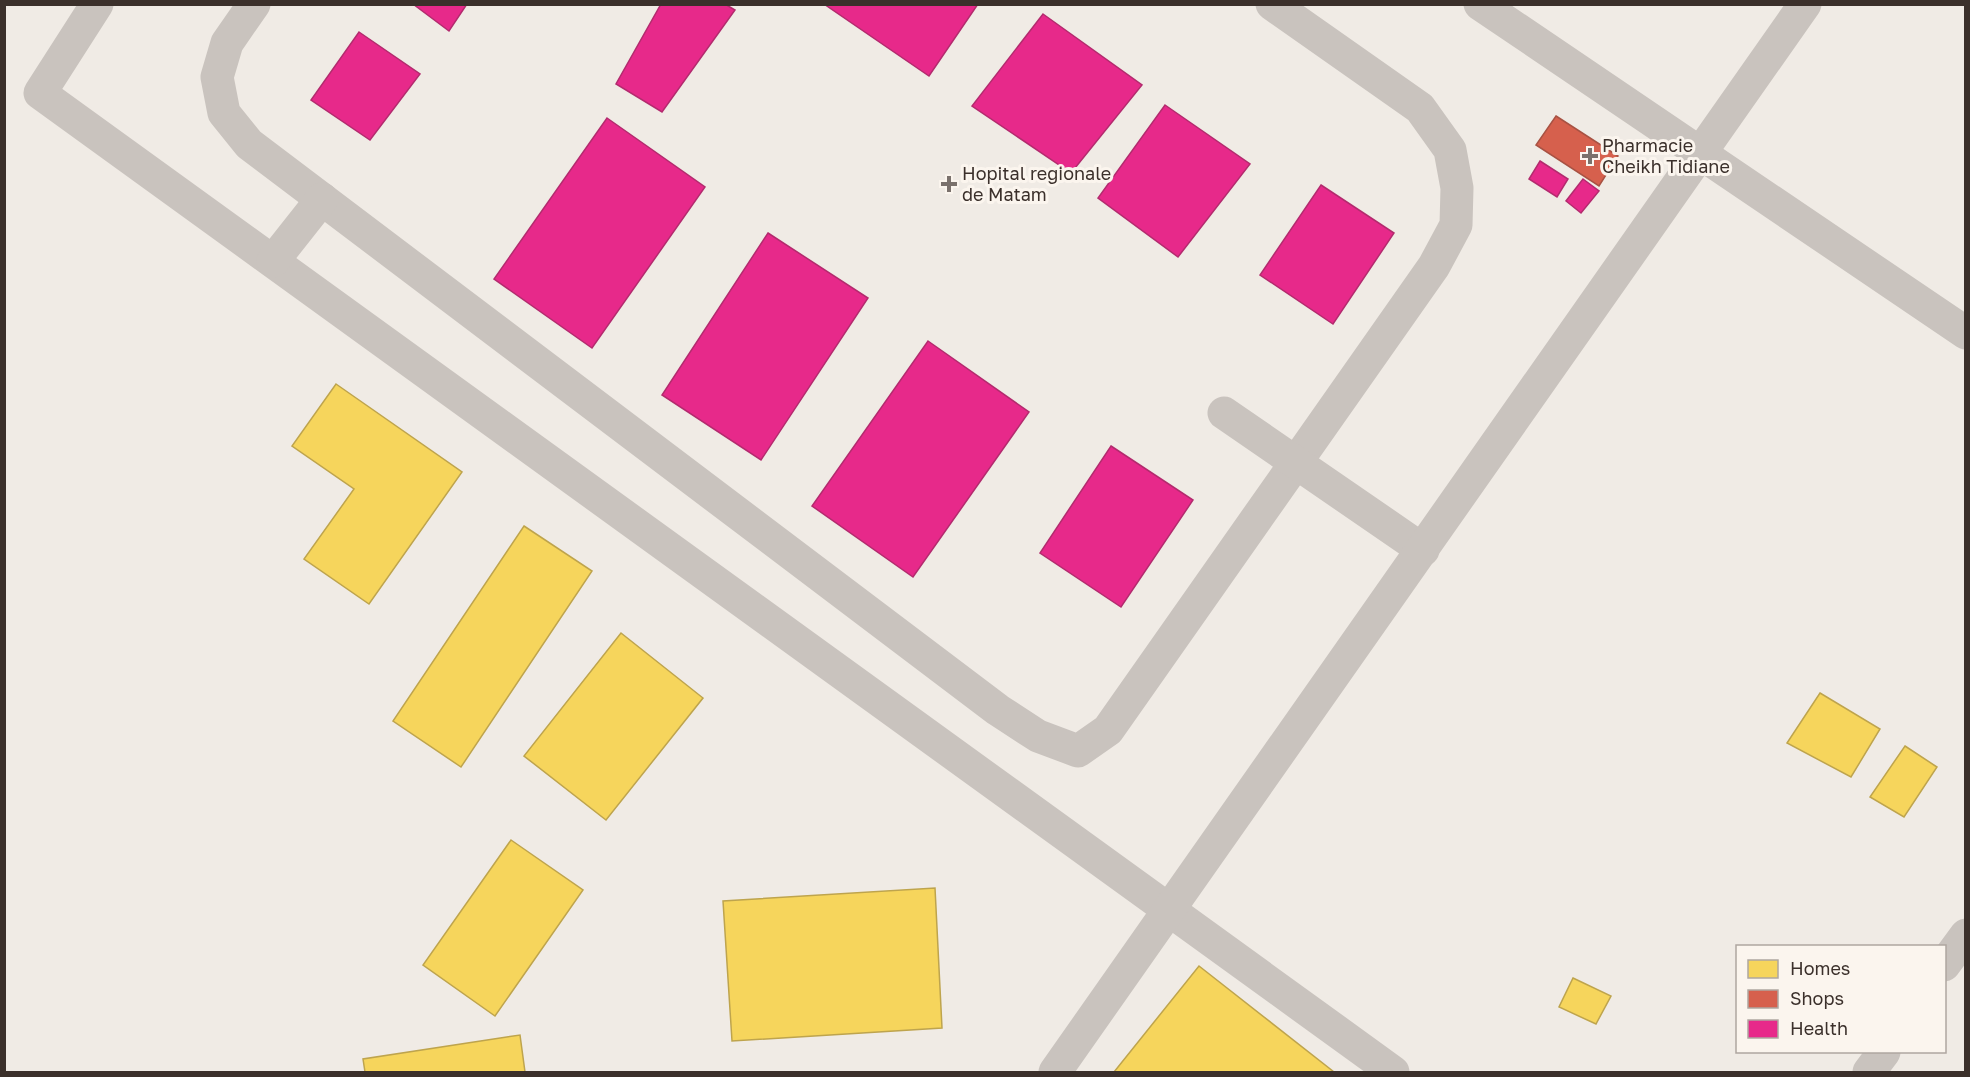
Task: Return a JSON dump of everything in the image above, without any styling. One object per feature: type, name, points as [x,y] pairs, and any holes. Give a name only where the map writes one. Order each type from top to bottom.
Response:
[{"type":"street","points":[[97,4],[40,93],[1393,1072]]},
{"type":"street","points":[[254,4],[227,43],[218,77],[224,113],[249,144],[998,710],[1038,736],[1078,751],[1108,730],[1434,266],[1456,225],[1457,188],[1450,150],[1420,108],[1272,4]]},
{"type":"street","points":[[1480,4],[1965,333]]},
{"type":"street","points":[[1055,1072],[1805,4]]},
{"type":"street","points":[[273,261],[321,199]]},
{"type":"street","points":[[1224,413],[1422,550]]},
{"type":"street","points":[[1946,962],[1965,935]]},
{"type":"street","points":[[1869,1072],[1883,1053]]},
{"type":"building: Homes","points":[[336,384],[462,472],[369,604],[304,559],[354,489],[292,446]]},
{"type":"building: Homes","points":[[524,526],[592,571],[461,767],[393,721]]},
{"type":"building: Homes","points":[[621,633],[703,698],[606,820],[524,756]]},
{"type":"building: Homes","points":[[1820,693],[1880,729],[1851,777],[1787,743]]},
{"type":"building: Homes","points":[[1905,746],[1937,767],[1904,817],[1870,797]]},
{"type":"building: Homes","points":[[511,840],[583,890],[495,1016],[423,965]]},
{"type":"building: Homes","points":[[935,888],[942,1028],[732,1041],[723,901]]},
{"type":"building: Homes","points":[[1199,966],[1334,1072],[1114,1072]]},
{"type":"building: Homes","points":[[1573,978],[1611,996],[1596,1024],[1559,1007]]},
{"type":"building: Homes","points":[[520,1035],[525,1072],[365,1072],[363,1059]]},
{"type":"building: Shops","points":[[1556,116],[1618,156],[1599,186],[1536,145]]},
{"type":"building: Health","points":[[413,4],[467,4],[449,31]]},
{"type":"building: Health","points":[[661,4],[725,4],[735,10],[662,112],[616,84]]},
{"type":"building: Health","points":[[824,4],[978,4],[929,76]]},
{"type":"building: Health","points":[[1043,14],[1142,85],[1071,173],[972,106]]},
{"type":"building: Health","points":[[359,32],[420,74],[370,140],[311,100]]},
{"type":"building: Health","points":[[1165,105],[1250,164],[1178,257],[1098,198]]},
{"type":"building: Health","points":[[607,118],[705,187],[592,348],[494,279]]},
{"type":"building: Health","points":[[1540,161],[1568,179],[1557,197],[1529,179]]},
{"type":"building: Health","points":[[1583,179],[1599,191],[1581,213],[1566,201]]},
{"type":"building: Health","points":[[1321,185],[1394,233],[1333,324],[1260,275]]},
{"type":"building: Health","points":[[768,233],[868,298],[761,460],[662,395]]},
{"type":"building: Health","points":[[928,341],[1029,412],[913,577],[812,506]]},
{"type":"building: Health","points":[[1111,446],[1193,500],[1121,607],[1040,553]]},
{"type":"place","name":"Pharmacie Cheikh Tidiane","points":[[1590,156]]},
{"type":"place","name":"Hopital regionale de Matam","points":[[949,184]]}]
